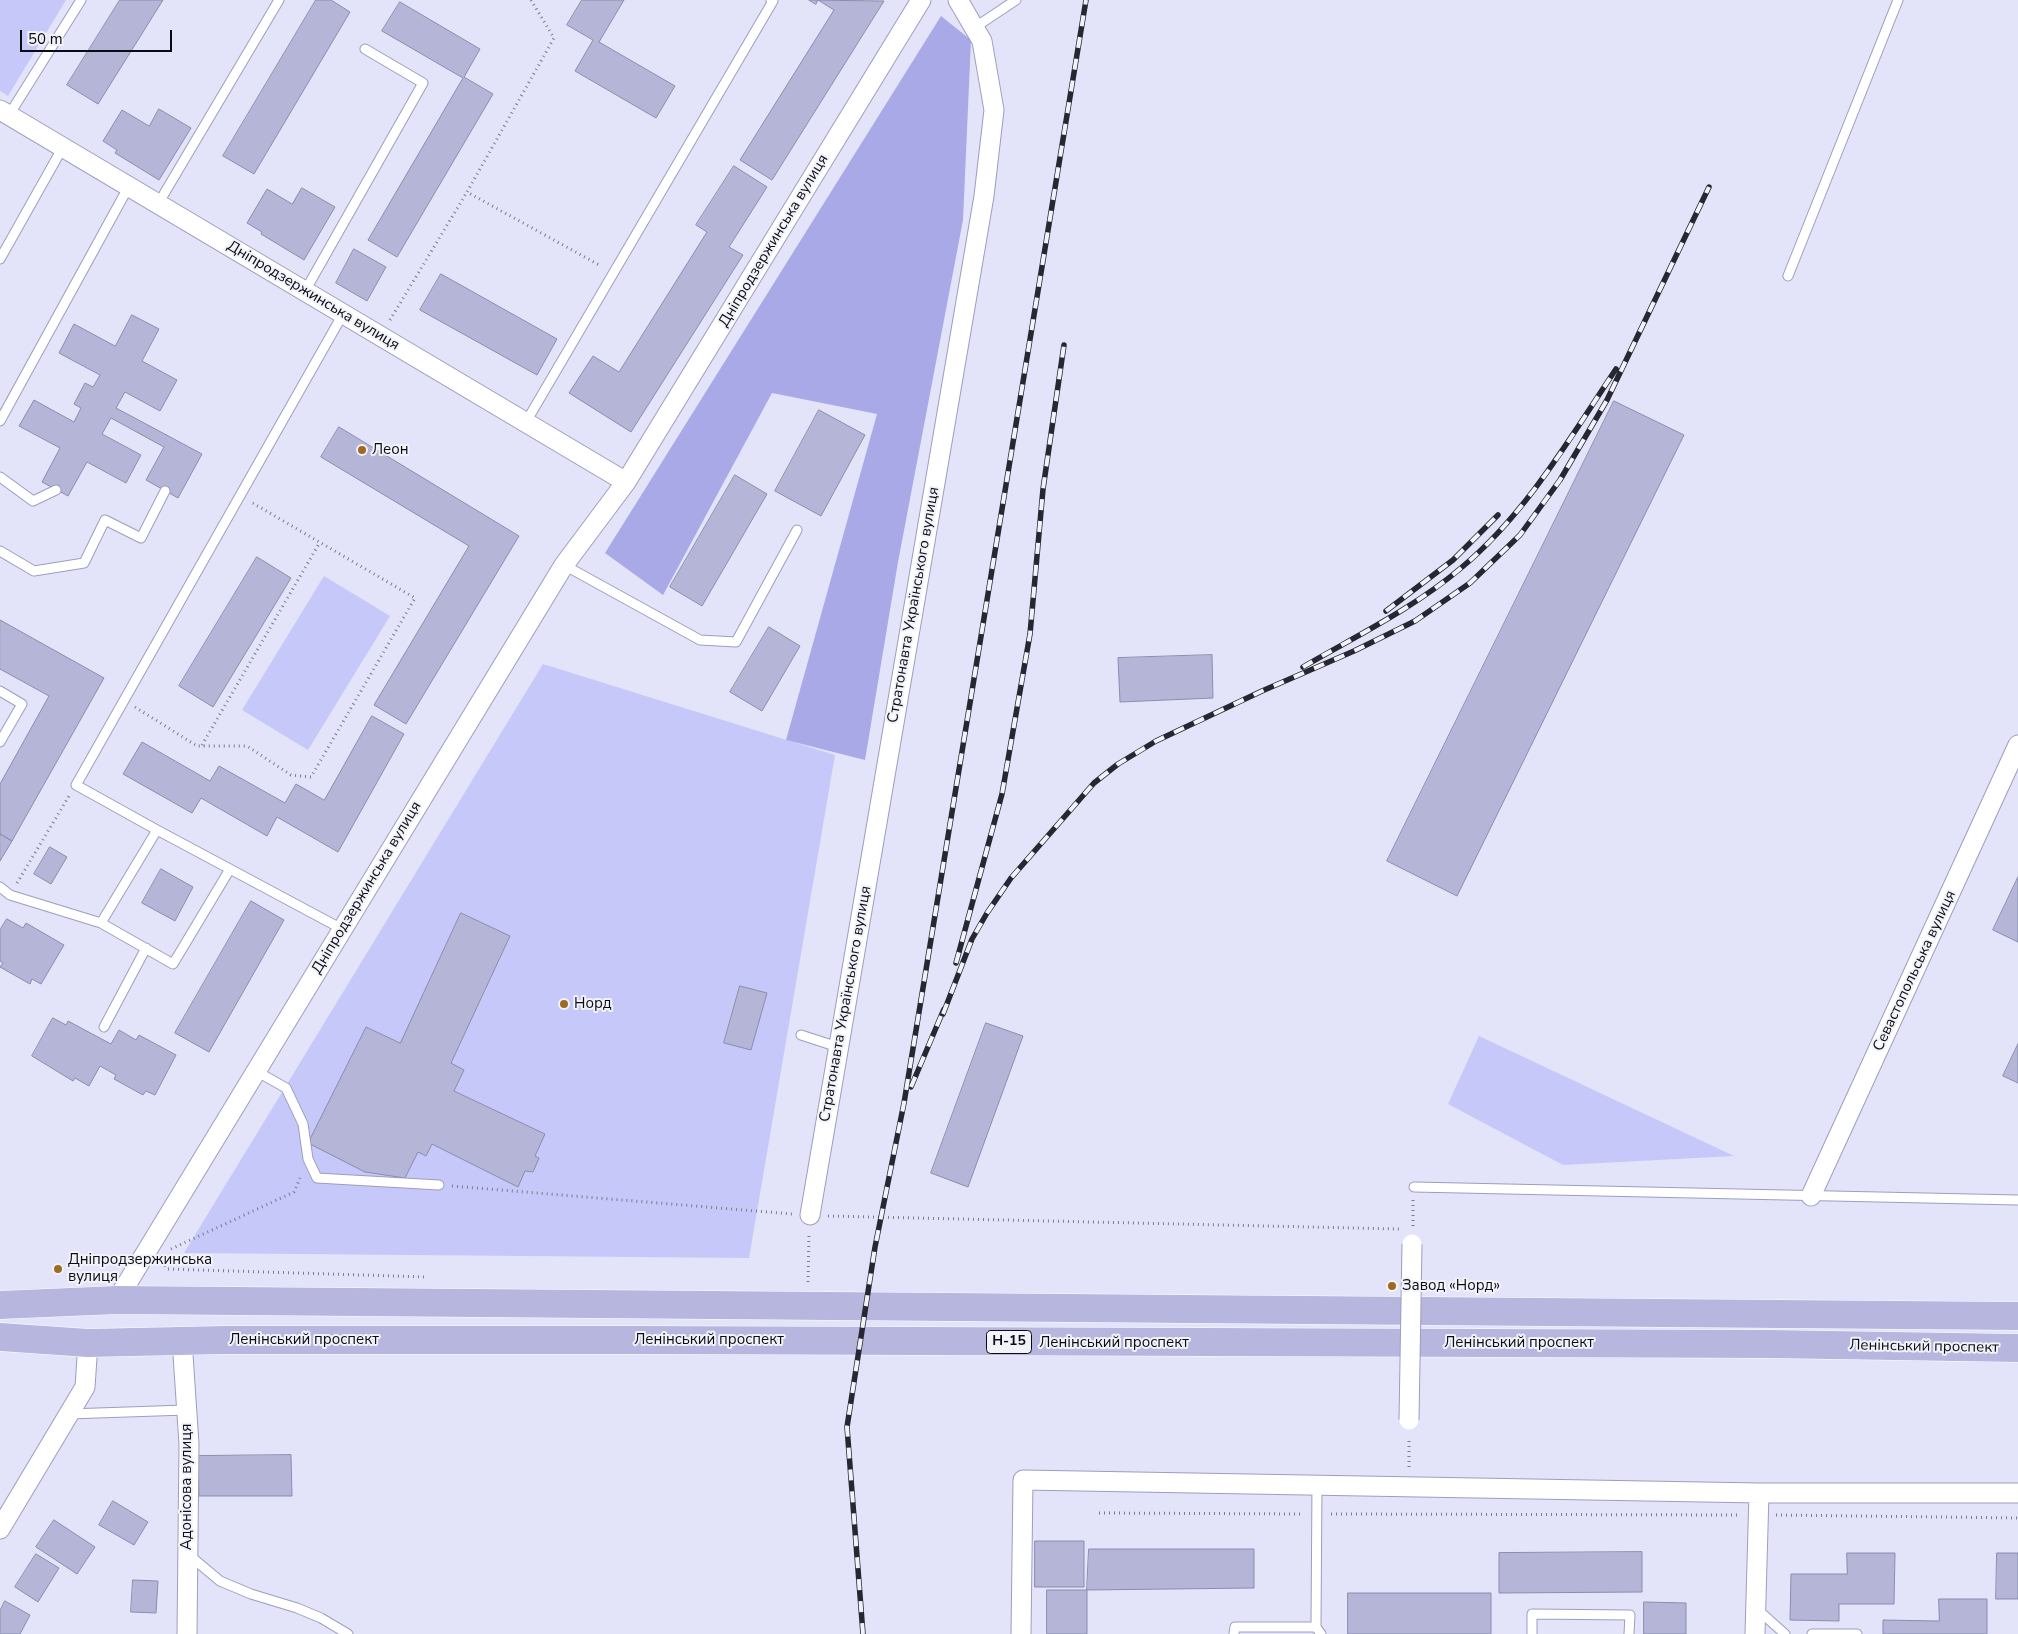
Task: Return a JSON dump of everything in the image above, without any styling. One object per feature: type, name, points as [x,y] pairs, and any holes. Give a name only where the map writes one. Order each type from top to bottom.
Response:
[{"type":"main road","name":"Ленінський проспект","points":[[0,1305],[123,1300],[2018,1316]]},
{"type":"main road","points":[[123,1300],[129,1342]]},
{"type":"main road","name":"Ленінський проспект","points":[[0,1337],[88,1343],[182,1340],[1410,1342],[2018,1348]]},
{"type":"street","name":"Дніпродзержинська вулиця","points":[[123,1300],[147,1251],[564,565],[626,482],[921,0]]},
{"type":"street","name":"Стратонавта Українського вулиця","points":[[810,1215],[984,196],[994,110],[982,41],[958,0]]},
{"type":"street","name":"Дніпродзержинська вулиця","points":[[4,113],[626,482]]},
{"type":"street","name":"Севастопольська вулиця","points":[[1811,1196],[2018,745]]},
{"type":"street","points":[[1409,1420],[1412,1237]]},
{"type":"street","name":"Адонісова вулиця","points":[[182,1340],[189,1444],[187,1634]]},
{"type":"street","points":[[0,1529],[85,1387],[88,1343]]},
{"type":"street","points":[[1021,1634],[1023,1480],[1317,1483],[1759,1493],[2018,1494]]},
{"type":"street","points":[[1754,1634],[1759,1493]]},
{"type":"lane","points":[[4,113],[81,0]]},
{"type":"lane","points":[[158,204],[279,0]]},
{"type":"lane","points":[[526,422],[615,274],[773,1],[771,0]]},
{"type":"lane","points":[[974,28],[1016,0]]},
{"type":"lane","points":[[1788,276],[1898,0]]},
{"type":"lane","points":[[305,291],[423,83],[365,49]]},
{"type":"lane","points":[[0,259],[63,147]]},
{"type":"lane","points":[[0,421],[129,186]]},
{"type":"lane","points":[[342,929],[76,785],[343,314]]},
{"type":"lane","points":[[0,477],[33,501],[56,490]]},
{"type":"lane","points":[[0,551],[34,571],[84,563],[105,520],[141,538],[165,491]]},
{"type":"lane","points":[[564,565],[700,640],[736,642],[797,530]]},
{"type":"lane","points":[[0,691],[22,704],[0,742]]},
{"type":"lane","points":[[101,923],[157,830]]},
{"type":"lane","points":[[0,887],[10,895],[101,923],[173,964],[230,869]]},
{"type":"lane","points":[[104,1027],[146,948]]},
{"type":"lane","points":[[801,1034],[838,1048]]},
{"type":"lane","points":[[256,1071],[286,1088],[303,1124],[308,1159],[317,1178],[439,1185]]},
{"type":"lane","points":[[1414,1187],[2018,1200]]},
{"type":"lane","points":[[68,1414],[186,1410]]},
{"type":"lane","points":[[1234,1634],[1235,1627],[1318,1631],[1317,1483]]},
{"type":"lane","points":[[188,1554],[220,1581],[251,1594],[297,1608],[321,1618],[348,1634]]},
{"type":"lane","points":[[1755,1607],[1785,1634]]},
{"type":"lane","points":[[1532,1634],[1532,1614],[1630,1615],[1629,1634]]},
{"type":"lane","points":[[1812,1634],[1857,1634]]},
{"type":"path","points":[[381,336],[467,192],[554,38],[531,0]]},
{"type":"path","points":[[467,192],[615,274]]},
{"type":"path","points":[[124,700],[197,746],[247,746],[291,774],[311,777],[415,598],[239,496]]},
{"type":"path","points":[[202,746],[320,542]]},
{"type":"path","points":[[10,895],[76,785]]},
{"type":"path","points":[[147,1251],[171,1249],[294,1192],[308,1159]]},
{"type":"path","points":[[439,1185],[810,1215],[1412,1237],[1414,1187]]},
{"type":"path","points":[[808,1288],[810,1215]]},
{"type":"path","points":[[147,1251],[163,1261],[167,1269],[433,1277]]},
{"type":"path","points":[[1408,1485],[1409,1420]]},
{"type":"path","points":[[1099,1513],[1757,1515],[2018,1518]]},
{"type":"shaded area","points":[[0,0],[66,0],[8,96],[0,91]]},
{"type":"shaded area","points":[[941,16],[971,40],[963,220],[898,562],[865,760],[786,740],[877,414],[772,393],[663,595],[605,553]]},
{"type":"shaded area","points":[[324,576],[390,616],[308,750],[242,710]]},
{"type":"shaded area","name":"Норд","points":[[543,664],[835,755],[749,1258],[184,1253]]},
{"type":"shaded area","points":[[1479,1036],[1734,1156],[1563,1165],[1448,1104]]},
{"type":"building","points":[[120,0],[163,0],[98,104],[67,85]]},
{"type":"building","points":[[316,0],[331,0],[350,12],[254,174],[223,156]]},
{"type":"building","points":[[582,0],[624,0],[599,42],[675,86],[656,118],[575,71],[593,40],[567,25]]},
{"type":"building","points":[[809,0],[818,0],[816,4]]},
{"type":"building","points":[[818,0],[884,1],[772,180],[740,160],[834,10]]},
{"type":"building","points":[[400,2],[480,49],[464,77],[493,94],[397,257],[368,240],[463,78],[382,31]]},
{"type":"building","points":[[159,109],[191,128],[159,180],[115,153],[117,150],[103,141],[122,110],[149,126]]},
{"type":"building","points":[[734,166],[767,187],[729,247],[743,255],[631,432],[569,393],[593,356],[619,372],[707,232],[696,225]]},
{"type":"building","points":[[302,188],[335,207],[304,260],[261,234],[262,232],[247,223],[267,189],[292,204]]},
{"type":"building","points":[[354,249],[386,267],[367,301],[336,283]]},
{"type":"building","points":[[441,274],[557,339],[537,375],[420,310]]},
{"type":"building","points":[[132,315],[159,329],[142,361],[177,380],[160,411],[125,392],[116,408],[202,454],[178,498],[146,480],[164,447],[111,418],[102,434],[141,455],[126,483],[87,462],[68,496],[42,482],[60,448],[19,426],[34,400],[74,422],[81,408],[74,404],[85,383],[93,387],[100,375],[59,353],[74,324],[115,346]]},
{"type":"building","points":[[1614,401],[1684,435],[1457,896],[1387,861]]},
{"type":"building","points":[[819,410],[865,435],[821,516],[775,491]]},
{"type":"building","points":[[339,427],[519,536],[406,724],[374,705],[469,546],[321,457]]},
{"type":"building","points":[[735,475],[767,494],[702,606],[670,587]]},
{"type":"building","points":[[257,557],[291,578],[213,707],[179,686]]},
{"type":"building","points":[[0,620],[104,678],[12,841],[0,834],[0,784],[49,696],[0,669]]},
{"type":"building","points":[[769,627],[800,646],[762,711],[730,692]]},
{"type":"building","points":[[1212,655],[1213,698],[1120,702],[1118,658]]},
{"type":"building","points":[[372,716],[404,734],[338,852],[277,817],[267,836],[201,798],[192,813],[123,774],[142,742],[210,781],[219,766],[285,803],[296,784],[324,800]]},
{"type":"building","points":[[0,834],[12,841],[0,861]]},
{"type":"building","points":[[50,847],[67,857],[51,884],[34,874]]},
{"type":"building","points":[[161,869],[193,887],[175,921],[142,903]]},
{"type":"building","points":[[2018,877],[2018,942],[1993,930]]},
{"type":"building","points":[[251,901],[284,920],[209,1052],[175,1033]]},
{"type":"building","points":[[461,913],[510,936],[451,1063],[464,1070],[454,1091],[545,1134],[535,1156],[539,1158],[533,1172],[525,1171],[518,1187],[432,1144],[426,1156],[418,1152],[405,1178],[365,1172],[308,1143],[366,1027],[400,1043]]},
{"type":"building","points":[[7,919],[23,928],[26,923],[64,945],[41,984],[32,979],[30,984],[0,967],[3,963],[0,961],[0,930]]},
{"type":"building","points":[[740,986],[767,993],[751,1050],[724,1043]]},
{"type":"building","points":[[53,1018],[66,1025],[68,1021],[111,1044],[119,1030],[136,1040],[139,1035],[176,1055],[155,1095],[146,1091],[143,1095],[114,1079],[116,1075],[100,1066],[89,1086],[75,1078],[73,1081],[32,1056]]},
{"type":"building","points":[[986,1023],[1023,1036],[968,1187],[931,1173]]},
{"type":"building","points":[[2018,1044],[2018,1083],[2003,1076]]},
{"type":"building","points":[[291,1455],[292,1496],[199,1496],[198,1456]]},
{"type":"building","points":[[113,1501],[148,1522],[134,1545],[99,1525]]},
{"type":"building","points":[[54,1520],[95,1547],[77,1574],[36,1547]]},
{"type":"building","points":[[1035,1541],[1084,1541],[1084,1587],[1035,1587]]},
{"type":"building","points":[[1089,1549],[1254,1549],[1254,1588],[1087,1590]]},
{"type":"building","points":[[1642,1552],[1642,1592],[1499,1593],[1499,1553]]},
{"type":"building","points":[[1847,1553],[1895,1553],[1894,1604],[1839,1604],[1839,1621],[1790,1620],[1791,1574],[1847,1574]]},
{"type":"building","points":[[1997,1553],[2018,1553],[2018,1599],[1996,1599]]},
{"type":"building","points":[[36,1554],[59,1568],[38,1602],[15,1587]]},
{"type":"building","points":[[133,1580],[158,1581],[156,1613],[131,1612]]},
{"type":"building","points":[[1047,1590],[1087,1590],[1087,1634],[1047,1634]]},
{"type":"building","points":[[1348,1593],[1491,1593],[1491,1634],[1348,1634]]},
{"type":"building","points":[[1939,1599],[1987,1599],[1987,1634],[1883,1634],[1883,1620],[1939,1621]]},
{"type":"building","points":[[5,1601],[30,1615],[20,1634],[0,1634],[0,1611]]},
{"type":"building","points":[[1644,1602],[1686,1603],[1686,1634],[1644,1634]]},
{"type":"railway","points":[[863,1634],[847,1427],[875,1247],[904,1103],[1086,0]]},
{"type":"railway","points":[[943,1014],[972,939],[987,913],[1011,878],[1094,783],[1118,764],[1156,741],[1262,691],[1354,651],[1415,621],[1470,583],[1520,535],[1560,480],[1607,400],[1709,187]]},
{"type":"railway","points":[[956,963],[1002,794],[1030,634],[1043,489],[1064,345]]},
{"type":"railway","points":[[1303,667],[1424,596],[1461,568],[1484,547],[1506,524],[1546,474],[1616,369]]},
{"type":"railway","points":[[1386,611],[1453,560],[1498,515]]},
{"type":"railway","points":[[911,1087],[944,1009]]},
{"type":"place","name":"Леон","points":[[362,450]]},
{"type":"place","name":"Норд","points":[[564,1004]]},
{"type":"place","name":"Дніпродзержинська вулиця","points":[[58,1269]]},
{"type":"place","name":"Завод «Норд»","points":[[1392,1286]]}]
